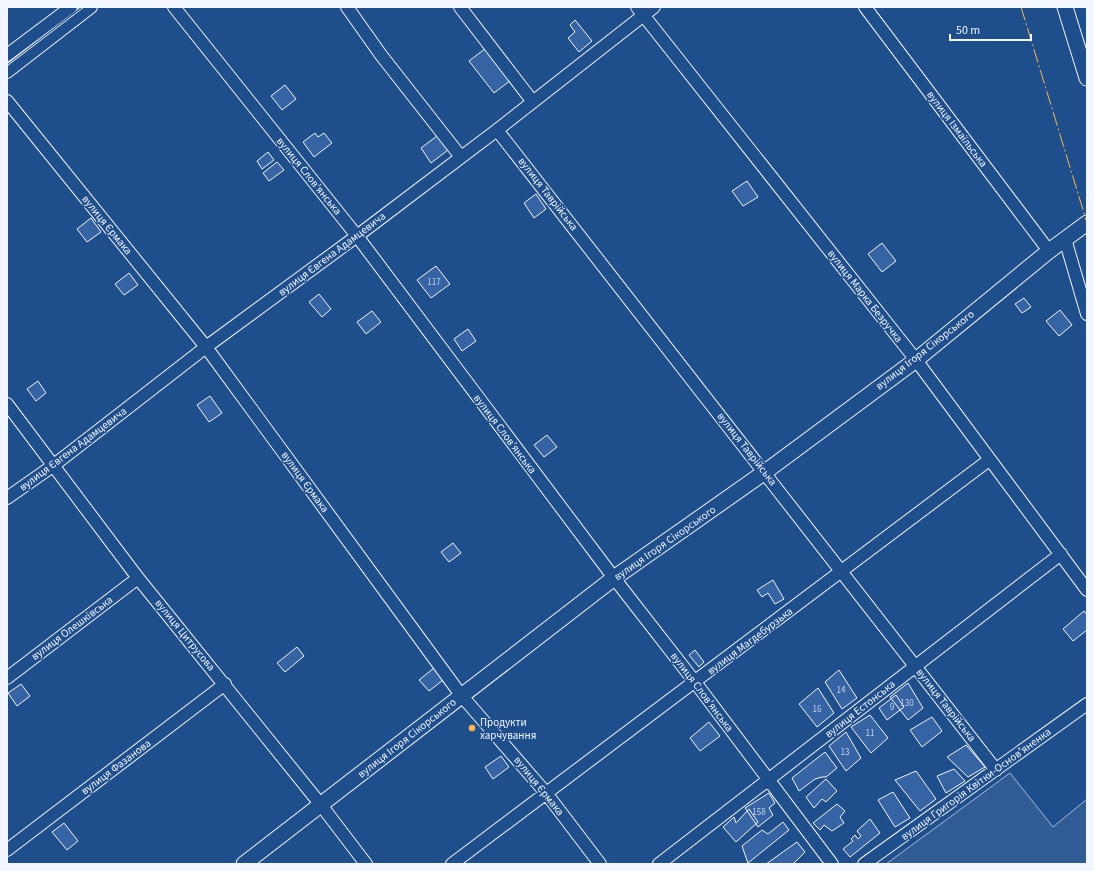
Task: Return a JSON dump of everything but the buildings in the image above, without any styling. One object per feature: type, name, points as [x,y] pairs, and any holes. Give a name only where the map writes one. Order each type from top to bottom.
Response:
[{"type":"main road","points":[[1065,7],[1087,78]]},
{"type":"main road","name":"вулиця Ігоря Сікорського","points":[[244,864],[614,578],[764,472],[916,360],[1049,251],[1087,224]]},
{"type":"street","points":[[7,55],[71,7]]},
{"type":"street","points":[[7,72],[91,7]]},
{"type":"street","name":"вулиця Слов’янська","points":[[174,7],[357,236],[614,578],[695,682],[768,781],[832,864]]},
{"type":"street","points":[[347,7],[380,55],[461,157]]},
{"type":"street","points":[[460,7],[533,102]]},
{"type":"street","name":"вулиця Євгена Адамцевича","points":[[7,498],[54,465],[206,347],[357,236],[497,130],[533,102],[640,11],[654,7]]},
{"type":"street","name":"вулиця Ізмаїльська","points":[[865,7],[1049,251]]},
{"type":"street","name":"вулиця Марка Безручка","points":[[640,11],[916,360],[1087,590]]},
{"type":"street","name":"вулиця Єрмака","points":[[7,101],[206,347],[461,695],[546,793],[600,864]]},
{"type":"street","name":"вулиця Таврійська","points":[[497,130],[996,770]]},
{"type":"street","points":[[1065,239],[1087,314]]},
{"type":"street","name":"вулиця Цитрусова","points":[[7,404],[138,578],[225,684],[366,864]]},
{"type":"street","name":"вулиця Магдебурзька","points":[[452,864],[843,572],[989,460]]},
{"type":"street","name":"вулиця Естонська","points":[[659,864],[1061,554]]},
{"type":"street","name":"вулиця Олешківська","points":[[7,678],[138,578]]},
{"type":"street","name":"вулиця Фазанова","points":[[7,850],[225,684]]},
{"type":"street","name":"вулиця Григорія Квітки-Основʼяненка","points":[[864,864],[1087,704]]},
{"type":"shaded area","points":[[1010,773],[1053,827],[1087,799],[1087,864],[886,864]]},
{"type":"tram line","points":[[7,66],[84,7]]},
{"type":"power","points":[[1021,7],[1087,223]]},
{"type":"place","name":"Продукти харчування","points":[[472,728]]}]
